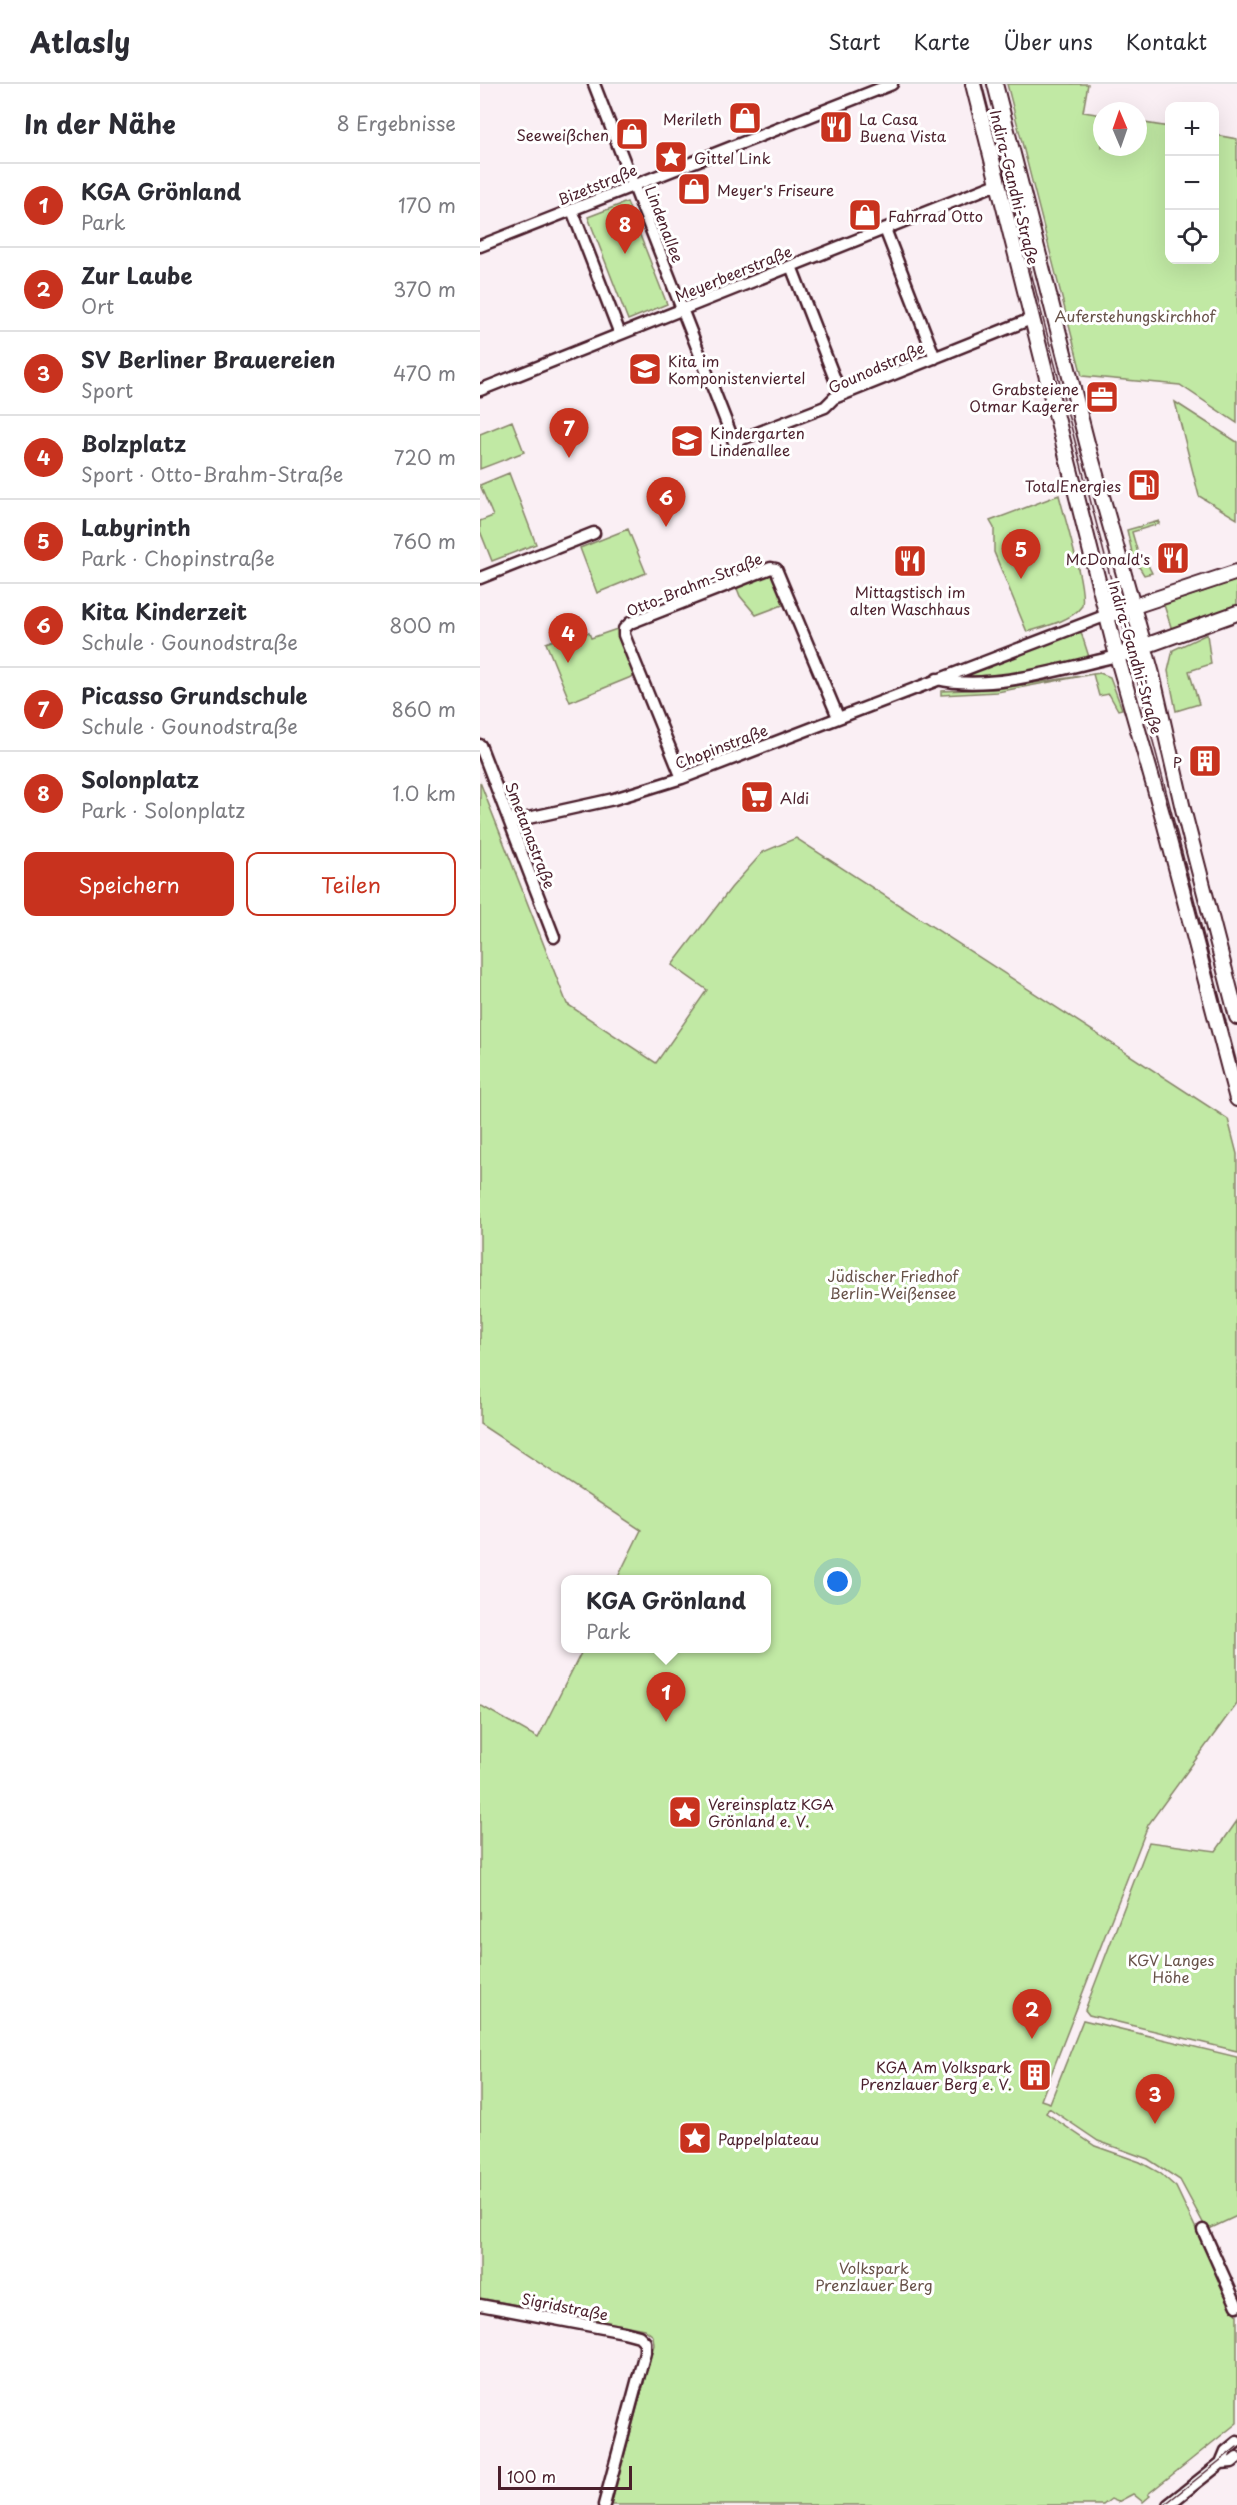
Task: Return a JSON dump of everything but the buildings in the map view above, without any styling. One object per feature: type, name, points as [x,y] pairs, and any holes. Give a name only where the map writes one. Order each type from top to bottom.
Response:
[{"type":"main road","name":"Indira-Gandhi-Straße","points":[[973,84],[1117,656],[1162,814],[1237,1099]]},
{"type":"main road","name":"Indira-Gandhi-Straße","points":[[995,84],[1084,433],[1145,646],[1183,809],[1237,1017]]},
{"type":"main road","points":[[1107,615],[1237,573]]},
{"type":"main road","points":[[1117,656],[1237,613]]},
{"type":"main road","points":[[1162,814],[1183,809]]},
{"type":"street","name":"Lindenallee","points":[[594,84],[734,442]]},
{"type":"street","name":"Bizetstraße","points":[[480,246],[892,84]]},
{"type":"street","name":"Meyerbeerstraße","points":[[480,390],[997,184]]},
{"type":"street","points":[[572,210],[620,334]]},
{"type":"street","points":[[885,229],[935,358]]},
{"type":"street","points":[[791,267],[841,395]]},
{"type":"street","name":"Gounodstraße","points":[[734,442],[825,407],[841,395],[1031,319]]},
{"type":"street","points":[[480,578],[594,533]]},
{"type":"street","name":"Otto-Brahm-Straße","points":[[682,778],[624,635],[624,629],[641,619],[771,568],[776,569],[838,717]]},
{"type":"street","name":"Chopinstraße","points":[[510,822],[614,799],[682,778],[1107,615]]},
{"type":"street","name":"Chopinstraße","points":[[937,679],[951,682],[1010,679],[1117,656]]},
{"type":"street","name":"Smetanastraße","points":[[480,745],[554,937]]},
{"type":"street","points":[[1203,2230],[1237,2306]]},
{"type":"street","name":"Sigridstraße","points":[[480,2305],[624,2332],[644,2340],[645,2352],[604,2505]]},
{"type":"street","points":[[1168,2505],[1221,2463],[1226,2451],[1237,2442]]},
{"type":"street","points":[[1221,2463],[1232,2462],[1237,2458]]},
{"type":"green space","name":"Auferstehungskirchhof","points":[[1007,84],[1088,84],[1083,112],[1093,114],[1093,156],[1147,156],[1147,123],[1165,126],[1165,264],[1219,264],[1219,136],[1237,139],[1237,423],[1180,385],[1082,376]]},
{"type":"green space","points":[[627,202],[667,304],[628,320],[588,217]]},
{"type":"green space","points":[[1175,402],[1237,442],[1237,519],[1199,496]]},
{"type":"green space","points":[[512,421],[524,452],[480,469],[480,434]]},
{"type":"green space","points":[[509,473],[536,544],[492,561],[480,531],[480,521],[493,516],[480,485]]},
{"type":"green space","points":[[1059,495],[1079,571],[1083,600],[1081,607],[1064,620],[1027,632],[994,552],[994,528],[990,521]]},
{"type":"green space","points":[[1159,521],[1159,524],[1132,532],[1141,564],[1147,563],[1152,573],[1144,575],[1133,557],[1127,530]]},
{"type":"green space","points":[[628,529],[646,573],[597,593],[580,548]]},
{"type":"green space","points":[[768,574],[776,577],[788,603],[756,615],[740,596],[736,586]]},
{"type":"green space","points":[[1237,580],[1237,609],[1172,630],[1164,605]]},
{"type":"green space","points":[[617,629],[636,675],[570,702],[546,643],[578,631],[589,633],[591,638]]},
{"type":"green space","points":[[1080,629],[1089,657],[1018,673],[964,677],[964,674]]},
{"type":"green space","points":[[1207,634],[1211,664],[1189,671],[1199,704],[1176,711],[1168,671],[1173,650]]},
{"type":"green space","points":[[1100,673],[1110,677],[1122,709],[1118,710],[1109,694],[1099,696],[1093,674]]},
{"type":"green space","points":[[1091,674],[997,692],[941,695],[941,691],[996,689]]},
{"type":"green space","points":[[480,782],[567,1004],[656,1063],[707,990],[672,965],[731,888],[763,852],[796,838],[1228,1119],[1237,1154],[1237,1703],[1148,1825],[1041,2100],[1050,2103],[1083,2020],[1237,2057],[1237,2216],[1207,2230],[1180,2180],[1148,2159],[1098,2141],[1049,2108],[1046,2113],[1095,2146],[1140,2162],[1160,2173],[1176,2187],[1237,2315],[1237,2423],[1148,2494],[1150,2496],[1143,2502],[1133,2494],[1118,2502],[1111,2499],[1103,2505],[611,2505],[654,2345],[653,2336],[644,2329],[480,2298],[480,1705],[538,1738],[581,1653],[771,1653],[771,1575],[619,1575],[641,1530],[480,1424]]},
{"type":"green space","name":"KGV Langes Höhe","points":[[1237,1821],[1237,2051],[1089,2015],[1085,2010],[1149,1842],[1216,1851]]},
{"type":"tram line","points":[[982,84],[1237,1064]]},
{"type":"tram line","points":[[1164,2505],[1237,2447]]},
{"type":"place","name":"Merileth","points":[[745,118]]},
{"type":"place","name":"La Casa Buena Vista","points":[[836,127]]},
{"type":"place","name":"Seeweißchen","points":[[632,134]]},
{"type":"place","name":"Gittel Link","points":[[671,157]]},
{"type":"place","name":"Meyer's Friseure","points":[[694,189]]},
{"type":"place","name":"Fahrrad Otto","points":[[865,215]]},
{"type":"place","name":"Solonplatz","points":[[625,254]]},
{"type":"place","name":"Kita im Komponistenviertel","points":[[645,369]]},
{"type":"place","name":"Grabsteiene Otmar Kagerer","points":[[1102,397]]},
{"type":"place","name":"Kindergarten Lindenallee","points":[[687,441]]},
{"type":"place","name":"Picasso Grundschule","points":[[569,458]]},
{"type":"place","name":"TotalEnergies","points":[[1144,485]]},
{"type":"place","name":"Kita Kinderzeit","points":[[666,527]]},
{"type":"place","name":"McDonald's","points":[[1173,558]]},
{"type":"place","name":"Mittagstisch im alten Waschhaus","points":[[910,561]]},
{"type":"place","name":"Labyrinth","points":[[1021,579]]},
{"type":"place","name":"Bolzplatz","points":[[568,663]]},
{"type":"place","name":"P","points":[[1205,761]]},
{"type":"place","name":"Aldi","points":[[757,797]]},
{"type":"place","name":"KGA Grönland","points":[[666,1722]]},
{"type":"place","name":"Vereinsplatz KGA Grönland e. V.","points":[[685,1812]]},
{"type":"place","name":"Zur Laube","points":[[1032,2039]]},
{"type":"place","name":"KGA Am Volkspark Prenzlauer Berg e. V.","points":[[1035,2075]]},
{"type":"place","name":"SV Berliner Brauereien","points":[[1155,2124]]},
{"type":"place","name":"Pappelplateau","points":[[695,2138]]},
{"type":"park label","name":"Jüdischer Friedhof Berlin-Weißensee","points":[[893,1284]]},
{"type":"park label","name":"Volkspark Prenzlauer Berg","points":[[874,2276]]}]
